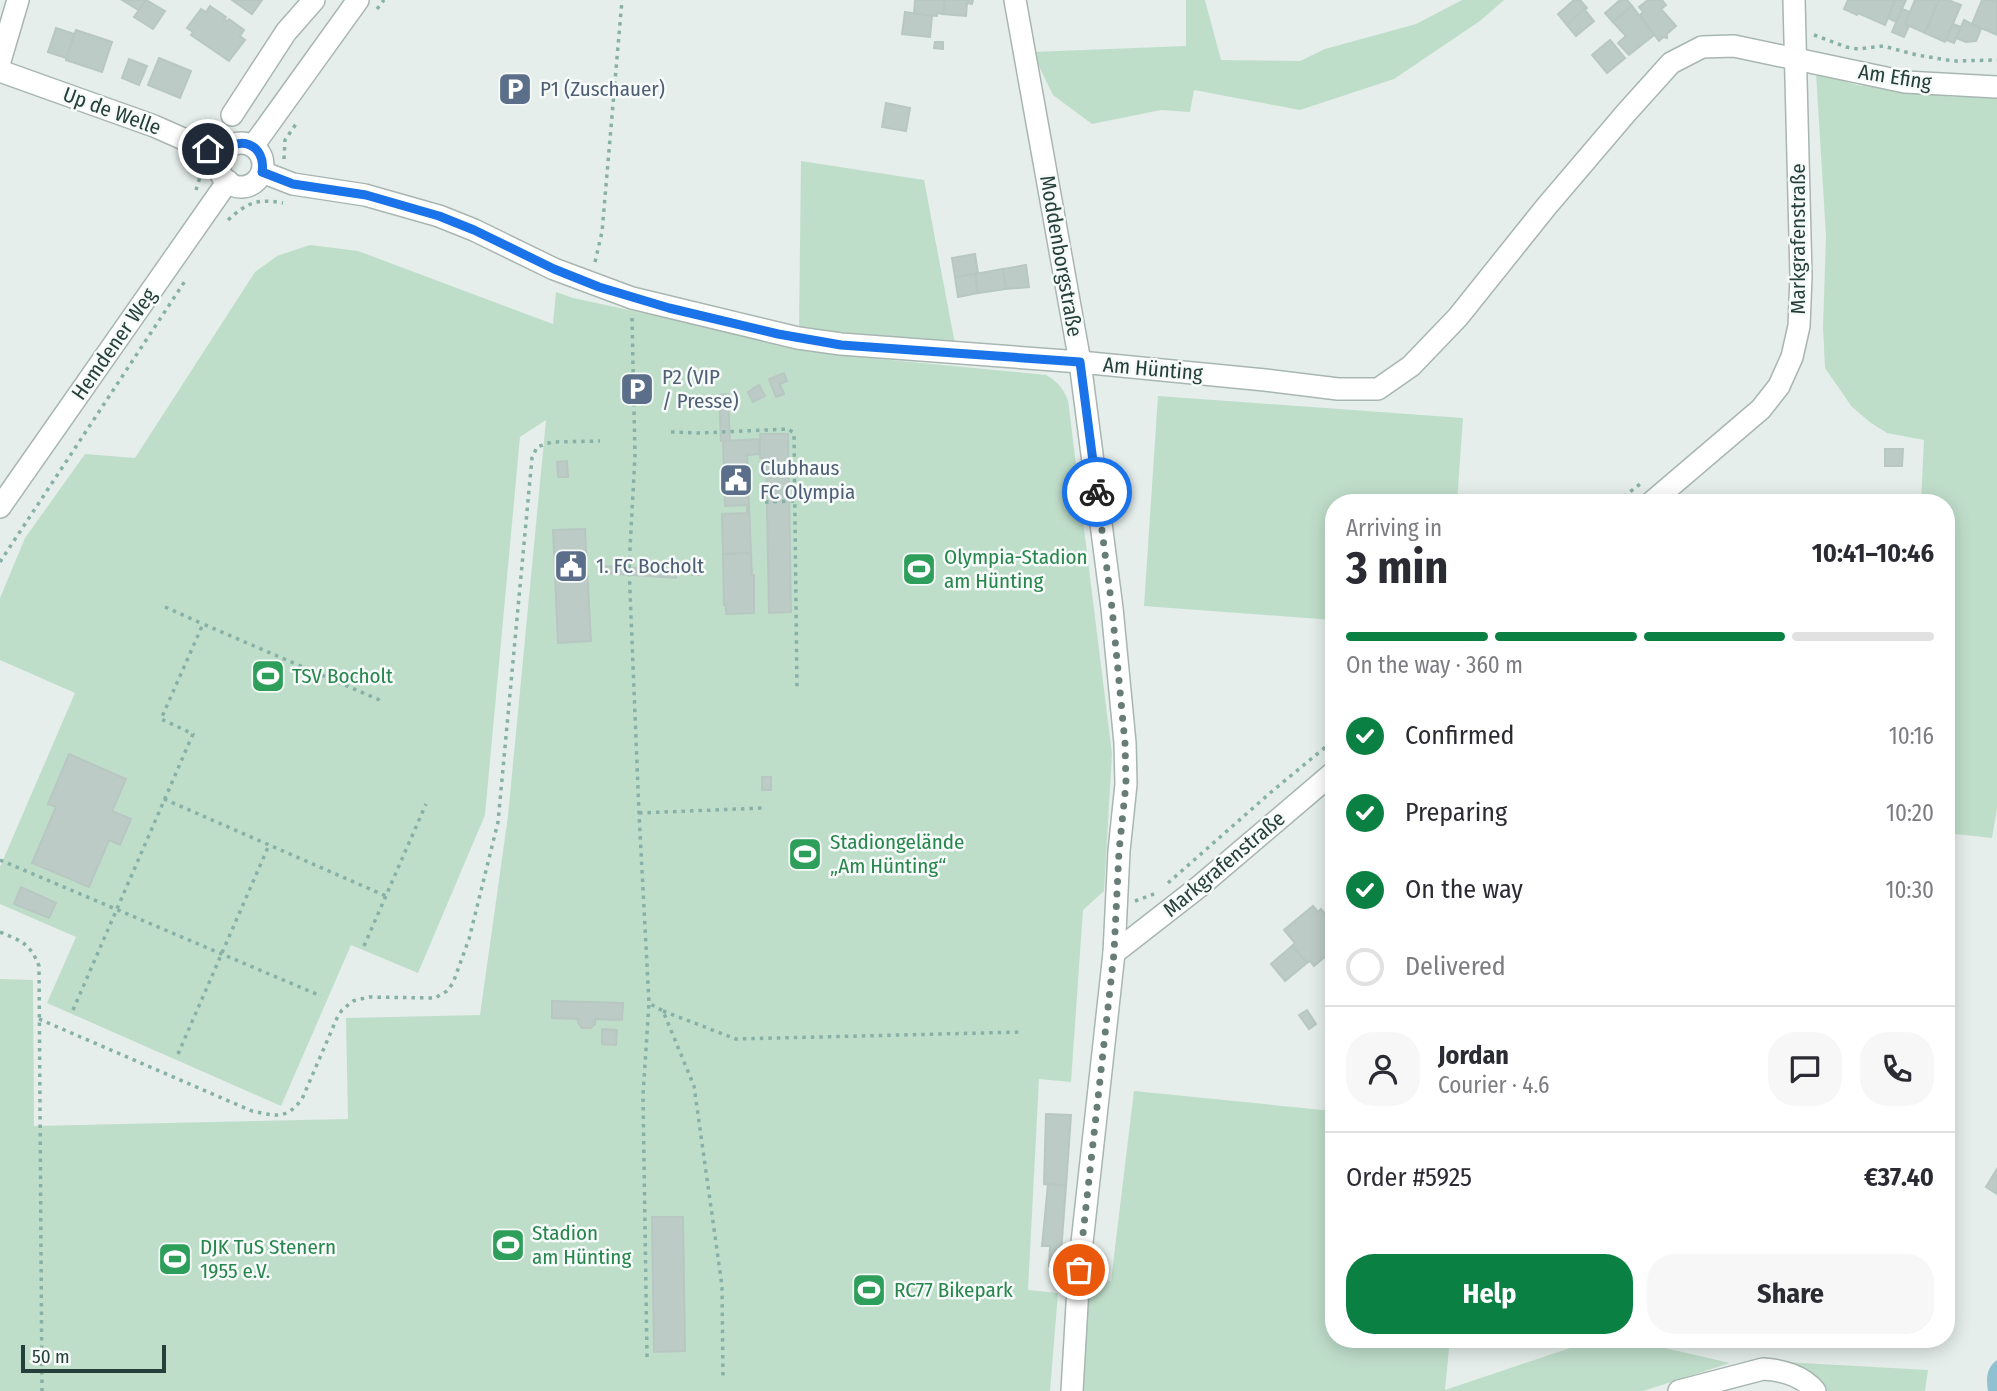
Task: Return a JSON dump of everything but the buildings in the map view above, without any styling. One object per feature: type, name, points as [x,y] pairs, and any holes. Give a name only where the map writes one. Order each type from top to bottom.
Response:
[{"type":"street","points":[[0,61],[18,0]]},
{"type":"street","points":[[232,115],[286,32],[314,0]]},
{"type":"street","points":[[253,146],[358,0]]},
{"type":"street","name":"Moddenborgstraße","points":[[1015,0],[1080,362],[1112,608],[1125,743],[1126,784],[1114,953],[1079,1270],[1072,1391]]},
{"type":"street","name":"Markgrafenstraße","points":[[1660,494],[1761,409],[1779,386],[1792,358],[1798,326],[1801,276],[1802,60],[1794,0]]},
{"type":"street","name":"Am Hünting","points":[[262,172],[293,184],[366,195],[439,216],[554,269],[632,298],[798,338],[841,345],[1080,362],[1338,389],[1378,389],[1411,366],[1458,317],[1546,207],[1671,64],[1702,47],[1734,46],[1802,60]]},
{"type":"street","name":"Am Efing","points":[[1802,60],[1905,82],[1997,87]]},
{"type":"street","name":"Up de Welle","points":[[0,71],[154,126],[222,156]]},
{"type":"street","points":[[235,144],[253,146],[261,155],[262,172],[251,184],[235,186],[224,178],[220,167],[222,156],[235,144]]},
{"type":"street","name":"Hemdener Weg","points":[[0,507],[228,181]]},
{"type":"street","name":"Markgrafenstraße","points":[[1114,953],[1200,886],[1325,780]]},
{"type":"street","points":[[1679,1391],[1763,1369],[1792,1375],[1815,1391]]},
{"type":"path","points":[[585,282],[595,261],[602,232],[622,0]]},
{"type":"path","points":[[1802,60],[1810,33],[1858,49],[1883,46],[1953,61],[1997,60]]},
{"type":"path","points":[[221,229],[229,219],[250,203],[267,200],[292,205]]},
{"type":"path","points":[[0,562],[192,270]]},
{"type":"path","points":[[632,298],[635,456],[629,567],[649,1003],[643,1095],[647,1357]]},
{"type":"path","points":[[671,432],[788,429],[794,433],[797,690]]},
{"type":"path","points":[[39,1019],[252,1111],[275,1116],[286,1114],[303,1099],[337,1018],[353,1001],[369,998],[435,998],[447,991],[453,983],[469,939],[498,822],[532,458],[537,447],[552,442],[600,441]]},
{"type":"path","points":[[1627,494],[1645,480]]},
{"type":"path","points":[[765,502],[794,501]]},
{"type":"path","points":[[165,607],[382,701]]},
{"type":"path","points":[[73,1010],[193,734],[161,719],[203,624]]},
{"type":"path","points":[[1167,884],[1325,747]]},
{"type":"path","points":[[164,799],[386,896]]},
{"type":"path","points":[[364,946],[426,804]]},
{"type":"path","points":[[639,813],[764,808]]},
{"type":"path","points":[[178,1054],[269,845]]},
{"type":"path","points":[[0,860],[321,996]]},
{"type":"path","points":[[1116,906],[1156,894]]},
{"type":"path","points":[[0,932],[33,950],[39,966],[42,1391]]},
{"type":"path","points":[[649,1003],[736,1039],[1022,1032]]},
{"type":"path","points":[[663,1011],[694,1086],[722,1286],[723,1380]]},
{"type":"green space","points":[[1186,0],[1205,0],[1221,60],[1300,61],[1325,49],[1416,24],[1462,0],[1504,0],[1480,21],[1394,79],[1300,110],[1194,90],[1190,112],[1161,110],[1092,124],[1053,95],[1032,52],[1186,46]]},
{"type":"green space","points":[[1816,73],[1857,85],[1954,97],[1997,96],[1997,808],[1992,838],[1955,834],[1955,494],[1921,494],[1924,440],[1887,433],[1871,423],[1852,407],[1825,368],[1823,327],[1826,236]]},
{"type":"green space","points":[[801,161],[924,180],[955,344],[799,328]]},
{"type":"green space","name":"Stadiongelände „Am Hünting“","points":[[310,245],[358,251],[553,324],[556,292],[573,298],[839,355],[1046,375],[1064,392],[1068,400],[1112,754],[1104,891],[1083,910],[1071,1082],[1039,1079],[1028,1290],[1058,1293],[1050,1391],[0,1391],[0,979],[33,980],[34,1126],[348,1119],[346,1018],[480,1015],[508,816],[546,420],[520,437],[485,815],[418,973],[351,945],[281,1106],[47,1003],[76,937],[0,904],[0,867],[75,693],[0,660],[0,598],[25,538],[85,454],[135,458],[255,272],[277,256]]},
{"type":"green space","points":[[1158,396],[1463,418],[1458,494],[1325,494],[1325,619],[1144,606]]},
{"type":"green space","points":[[1134,1091],[1325,1110],[1325,1348],[1449,1348],[1445,1390],[1570,1348],[1665,1348],[1730,1363],[1643,1391],[1080,1391],[1087,1279],[1111,1281]]},
{"type":"green space","points":[[1784,1362],[1928,1370],[1925,1391],[1824,1391]]},
{"type":"water","points":[[1997,1360],[1997,1391],[1988,1391],[1988,1374]]},
{"type":"way so far","points":[[1079,1270],[1114,953],[1119,851],[1126,784],[1125,743],[1112,608],[1097,492]]},
{"type":"place","name":"P1 (Zuschauer)","points":[[515,89]]},
{"type":"place","name":"P2 (VIP / Presse)","points":[[637,389]]},
{"type":"place","name":"Clubhaus FC Olympia","points":[[736,480]]},
{"type":"place","name":"1. FC Bocholt","points":[[571,566]]},
{"type":"place","name":"Olympia-Stadion am Hünting","points":[[919,569]]},
{"type":"place","name":"TSV Bocholt","points":[[268,676]]},
{"type":"place","name":"Stadiongelände „Am Hünting“","points":[[805,854]]},
{"type":"place","name":"Stadion am Hünting","points":[[508,1245]]},
{"type":"place","name":"DJK TuS Stenern 1955 e.V.","points":[[175,1259]]},
{"type":"place","name":"RC77 Bikepark","points":[[869,1290]]},
{"type":"route","points":[[208,149],[222,156],[230,146],[248,144],[261,155],[262,172],[276,178],[293,184],[366,195],[439,216],[599,287],[669,308],[798,338],[841,345],[1080,362],[1097,492]]}]
